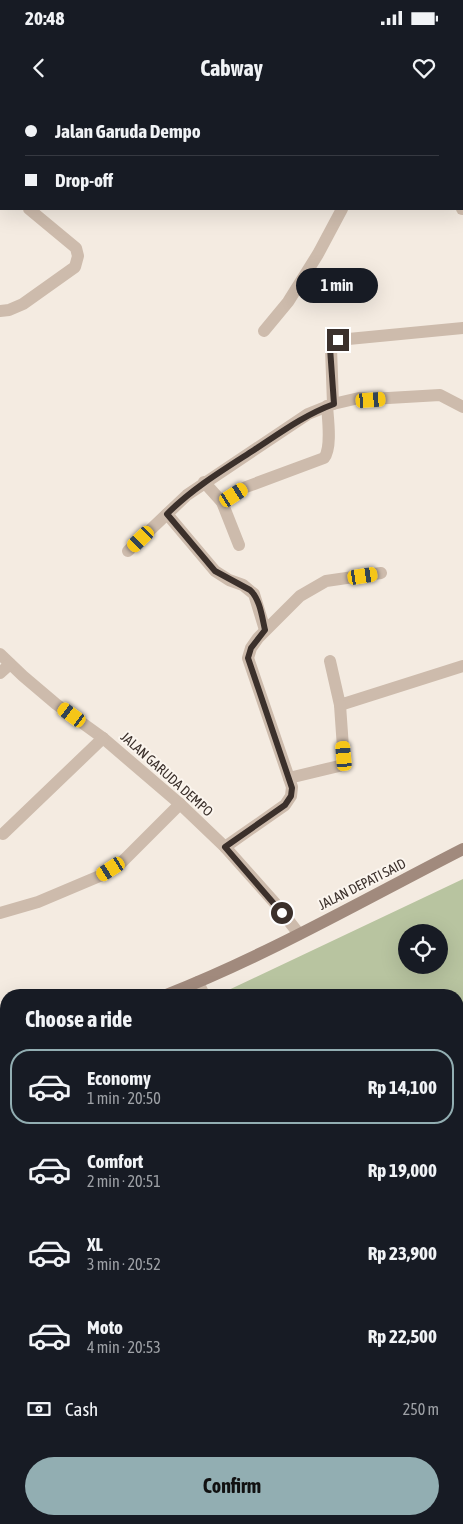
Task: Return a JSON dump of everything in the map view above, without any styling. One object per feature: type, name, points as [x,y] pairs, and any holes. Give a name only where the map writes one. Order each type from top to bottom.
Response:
[{"type":"main road","name":"JALAN DEPATI SAID","points":[[181,989],[299,934],[463,849]]},
{"type":"street","points":[[0,311],[9,310],[23,304],[75,267],[78,256],[76,248],[30,210]]},
{"type":"street","points":[[264,331],[288,302],[318,254],[341,210]]},
{"type":"street","points":[[222,502],[246,487],[324,458],[328,451],[330,348],[338,340],[463,328]]},
{"type":"street","points":[[128,551],[187,495],[204,482],[308,414],[330,405],[359,398],[371,400],[440,395],[463,407]]},
{"type":"street","points":[[204,482],[222,502],[240,545]]},
{"type":"street","points":[[167,514],[215,571],[229,580],[242,585],[254,594],[265,630]]},
{"type":"street","points":[[225,847],[285,805],[291,796],[292,788],[289,778],[248,658],[251,648],[265,630],[300,596],[326,581],[381,573]]},
{"type":"street","name":"JALAN GARUDA DEMPO","points":[[0,654],[56,704],[104,738],[180,804],[225,847],[274,902],[299,934]]},
{"type":"street","points":[[289,778],[339,766],[344,762],[340,705],[330,661]]},
{"type":"street","points":[[0,673],[10,664]]},
{"type":"street","points":[[340,705],[463,666]]},
{"type":"street","points":[[3,834],[104,738]]},
{"type":"street","points":[[0,914],[38,902],[102,875],[120,863],[180,804]]},
{"type":"street","points":[[198,982],[201,989]]},
{"type":"green space","points":[[463,879],[463,989],[231,989]]},
{"type":"route","points":[[282,913],[225,847],[285,805],[291,796],[292,788],[248,658],[251,648],[265,630],[254,594],[242,585],[229,580],[215,571],[167,514],[204,482],[308,414],[334,404],[330,348],[338,340]]}]
